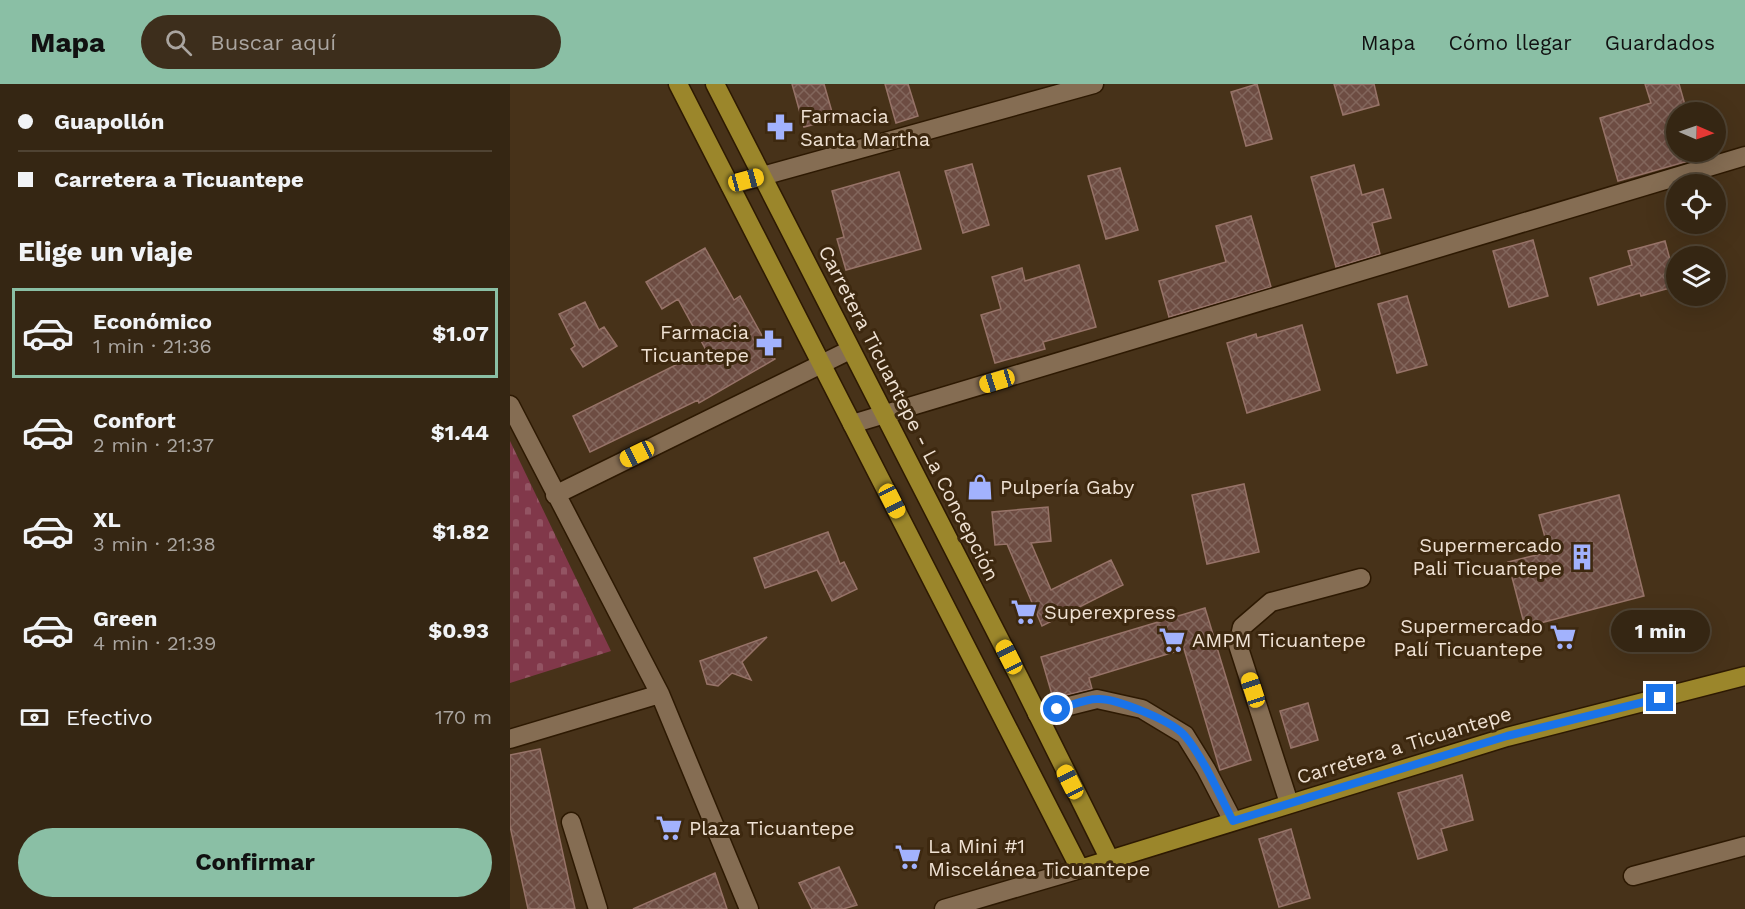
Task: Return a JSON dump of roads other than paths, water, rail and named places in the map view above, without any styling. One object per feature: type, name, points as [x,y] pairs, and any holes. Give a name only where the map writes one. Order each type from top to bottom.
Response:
[{"type":"main road","points":[[678,84],[1080,869]]},
{"type":"main road","name":"Carretera Ticuantepe - La Concepción","points":[[715,84],[1110,860]]},
{"type":"main road","name":"Carretera a Ticuantepe","points":[[1080,869],[1507,736],[1745,676]]},
{"type":"street","points":[[730,185],[1094,84]]},
{"type":"street","points":[[852,424],[1745,156]]},
{"type":"street","points":[[555,495],[850,350]]},
{"type":"street","points":[[510,405],[660,694],[749,909]]},
{"type":"street","points":[[1289,803],[1238,645],[1242,627],[1271,602],[1361,578]]},
{"type":"street","points":[[510,739],[660,694]]},
{"type":"street","points":[[1037,714],[1097,699],[1142,710],[1185,735],[1233,821]]},
{"type":"street","points":[[571,822],[598,909]]},
{"type":"street","points":[[1633,876],[1745,846]]},
{"type":"street","points":[[944,909],[1080,869]]},
{"type":"place","name":"Farmacia Santa Martha","points":[[780,127]]},
{"type":"place","name":"Farmacia Ticuantepe","points":[[769,343]]},
{"type":"place","name":"Pulpería Gaby","points":[[980,487]]},
{"type":"place","name":"Supermercado Pali Ticuantepe","points":[[1582,557]]},
{"type":"place","name":"Superexpress","points":[[1024,612]]},
{"type":"place","name":"Supermercado Palí Ticuantepe","points":[[1563,637]]},
{"type":"place","name":"AMPM Ticuantepe","points":[[1172,640]]},
{"type":"place","name":"Plaza Ticuantepe","points":[[669,828]]},
{"type":"place","name":"La Mini #1 Miscelánea Ticuantepe","points":[[908,857]]}]
